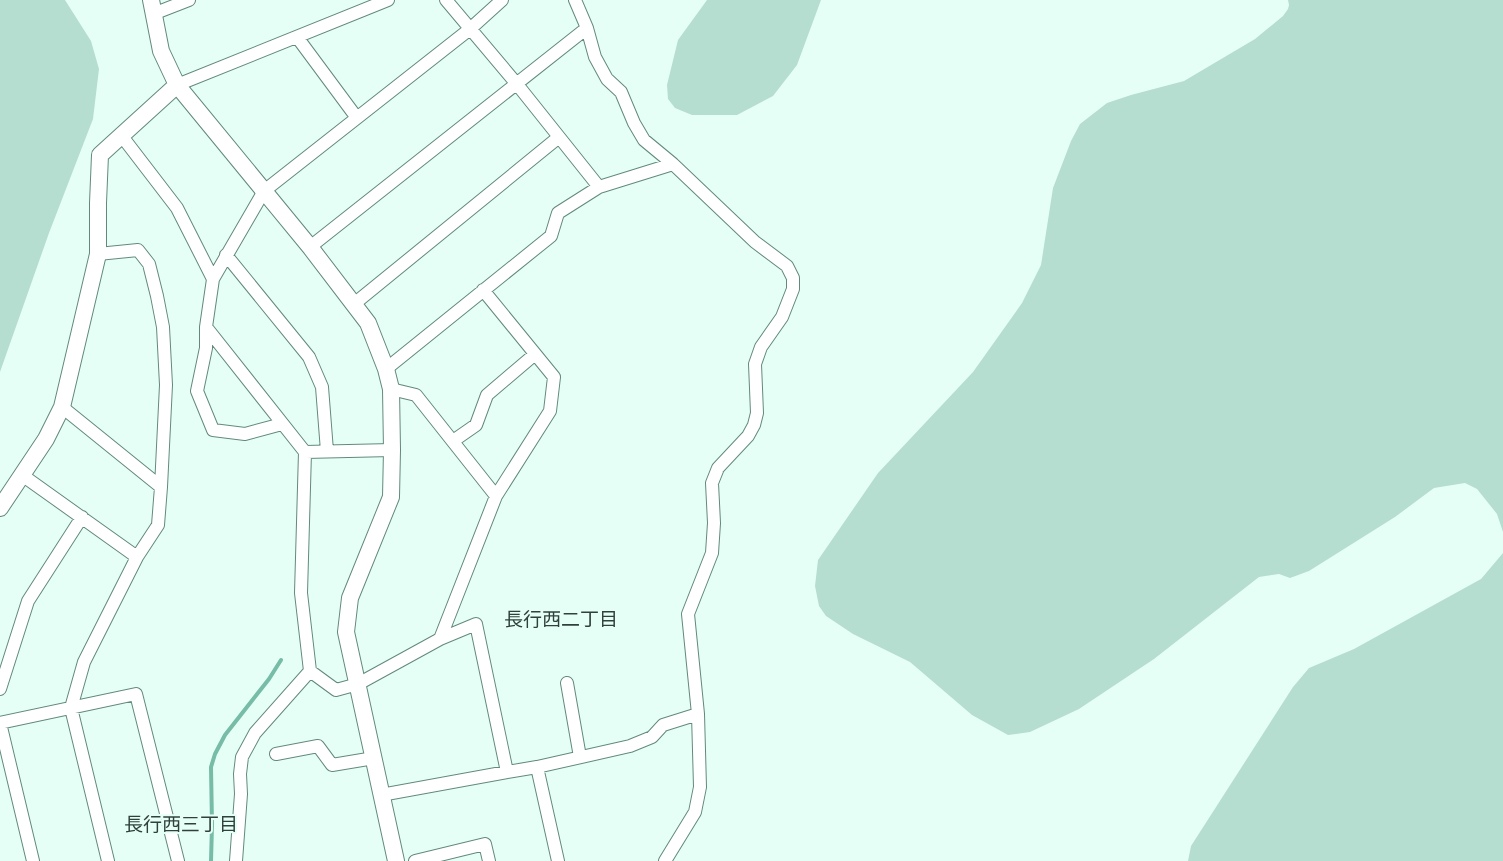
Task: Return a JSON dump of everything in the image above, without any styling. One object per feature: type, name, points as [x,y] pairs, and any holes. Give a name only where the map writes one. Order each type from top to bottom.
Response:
[{"type":"street","points":[[189,0],[152,7],[161,51],[176,85],[310,247],[368,323],[386,369],[391,389],[391,497],[350,598],[346,632],[396,861]]},
{"type":"street","points":[[0,508],[46,439],[62,407],[98,254],[100,155],[176,85],[388,0]]},
{"type":"street","points":[[446,0],[516,83],[599,187]]},
{"type":"street","points":[[282,424],[245,434],[213,430],[197,391],[206,348],[206,327],[213,279],[264,191],[470,29],[502,0]]},
{"type":"street","points":[[575,0],[587,28],[595,57],[607,79],[621,92],[634,123],[644,140],[673,164],[755,242],[787,266],[793,278],[793,289],[782,317],[761,347],[755,364],[758,413],[754,425],[748,436],[718,468],[712,483],[714,523],[712,553],[688,614],[698,714],[700,787],[695,812],[665,861]]},
{"type":"street","points":[[310,247],[587,28]]},
{"type":"street","points":[[297,36],[357,118]]},
{"type":"street","points":[[121,135],[177,208],[213,279]]},
{"type":"street","points":[[354,304],[559,137]]},
{"type":"street","points":[[386,369],[551,236],[558,212],[599,187],[673,164]]},
{"type":"street","points":[[98,254],[138,250],[148,264],[163,327],[166,384],[158,525],[137,558],[84,662],[72,708],[108,861]]},
{"type":"street","points":[[226,256],[309,357],[322,387],[327,451]]},
{"type":"street","points":[[440,639],[496,496],[550,411],[554,377],[483,290]]},
{"type":"street","points":[[206,327],[305,452],[301,594],[310,671],[336,690],[358,684],[440,639],[476,624],[507,772]]},
{"type":"street","points":[[453,442],[476,425],[487,395],[534,354]]},
{"type":"street","points":[[391,389],[416,395],[496,496]]},
{"type":"street","points":[[62,407],[161,487]]},
{"type":"street","points":[[305,452],[392,450]]},
{"type":"street","points":[[22,475],[137,558]]},
{"type":"street","points":[[0,689],[28,601],[82,517]]},
{"type":"street","points":[[236,861],[242,757],[255,733],[310,671]]},
{"type":"street","points":[[567,683],[580,757]]},
{"type":"street","points":[[34,861],[0,723],[136,694],[178,861]]},
{"type":"street","points":[[381,796],[537,767],[630,746],[652,737],[663,725],[698,714]]},
{"type":"street","points":[[276,754],[318,746],[332,765],[374,758]]},
{"type":"street","points":[[537,767],[558,861]]},
{"type":"street","points":[[415,861],[485,844],[489,861]]},
{"type":"green space","points":[[0,0],[65,0],[91,41],[99,69],[93,119],[49,233],[0,372]]},
{"type":"green space","points":[[707,0],[821,0],[797,65],[773,96],[737,115],[692,115],[675,108],[668,99],[667,85],[678,40]]},
{"type":"green space","points":[[1288,0],[1503,0],[1503,532],[1497,514],[1477,489],[1465,483],[1434,488],[1395,517],[1309,571],[1290,578],[1279,574],[1259,577],[1154,659],[1079,709],[1030,732],[1008,735],[972,715],[910,662],[853,634],[826,616],[819,606],[815,586],[818,560],[878,473],[973,372],[1022,303],[1041,265],[1053,188],[1071,141],[1080,124],[1107,103],[1184,81],[1255,39],[1283,16],[1288,9]]},
{"type":"green space","points":[[1503,553],[1503,861],[1188,861],[1191,846],[1293,687],[1309,668],[1354,649],[1481,579]]},
{"type":"waterway","points":[[211,861],[211,767],[215,754],[225,735],[269,679],[281,660]]},
{"type":"district","name":"長行西二丁目","points":[[561,620]]},
{"type":"district","name":"長行西三丁目","points":[[181,825]]}]
